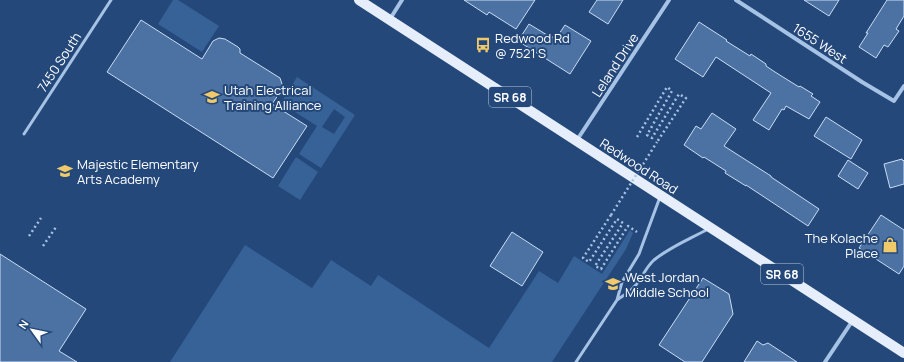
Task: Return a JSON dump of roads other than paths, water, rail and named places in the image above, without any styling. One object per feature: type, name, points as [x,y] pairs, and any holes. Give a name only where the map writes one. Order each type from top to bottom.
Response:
[{"type":"main road","name":"Redwood Road","points":[[360,0],[904,353]]},
{"type":"street","points":[[390,20],[402,0]]},
{"type":"street","name":"Leland Drive","points":[[577,141],[669,0]]},
{"type":"street","name":"1655 West","points":[[736,0],[862,82],[894,101],[904,86]]},
{"type":"street","points":[[826,362],[853,320]]},
{"type":"lane","name":"7450 South","points":[[24,134],[111,0]]},
{"type":"lane","points":[[576,362],[616,300],[622,282],[644,243],[660,195]]},
{"type":"lane","points":[[616,300],[632,289],[647,267],[654,260],[710,228]]},
{"type":"place","name":"Redwood Rd @ 7521 S","points":[[483,45]]},
{"type":"place","name":"Utah Electrical Training Alliance","points":[[212,97]]},
{"type":"place","name":"Majestic Elementary Arts Academy","points":[[65,171]]},
{"type":"place","name":"The Kolache Place","points":[[890,245]]},
{"type":"place","name":"West Jordan Middle School","points":[[613,284]]}]
